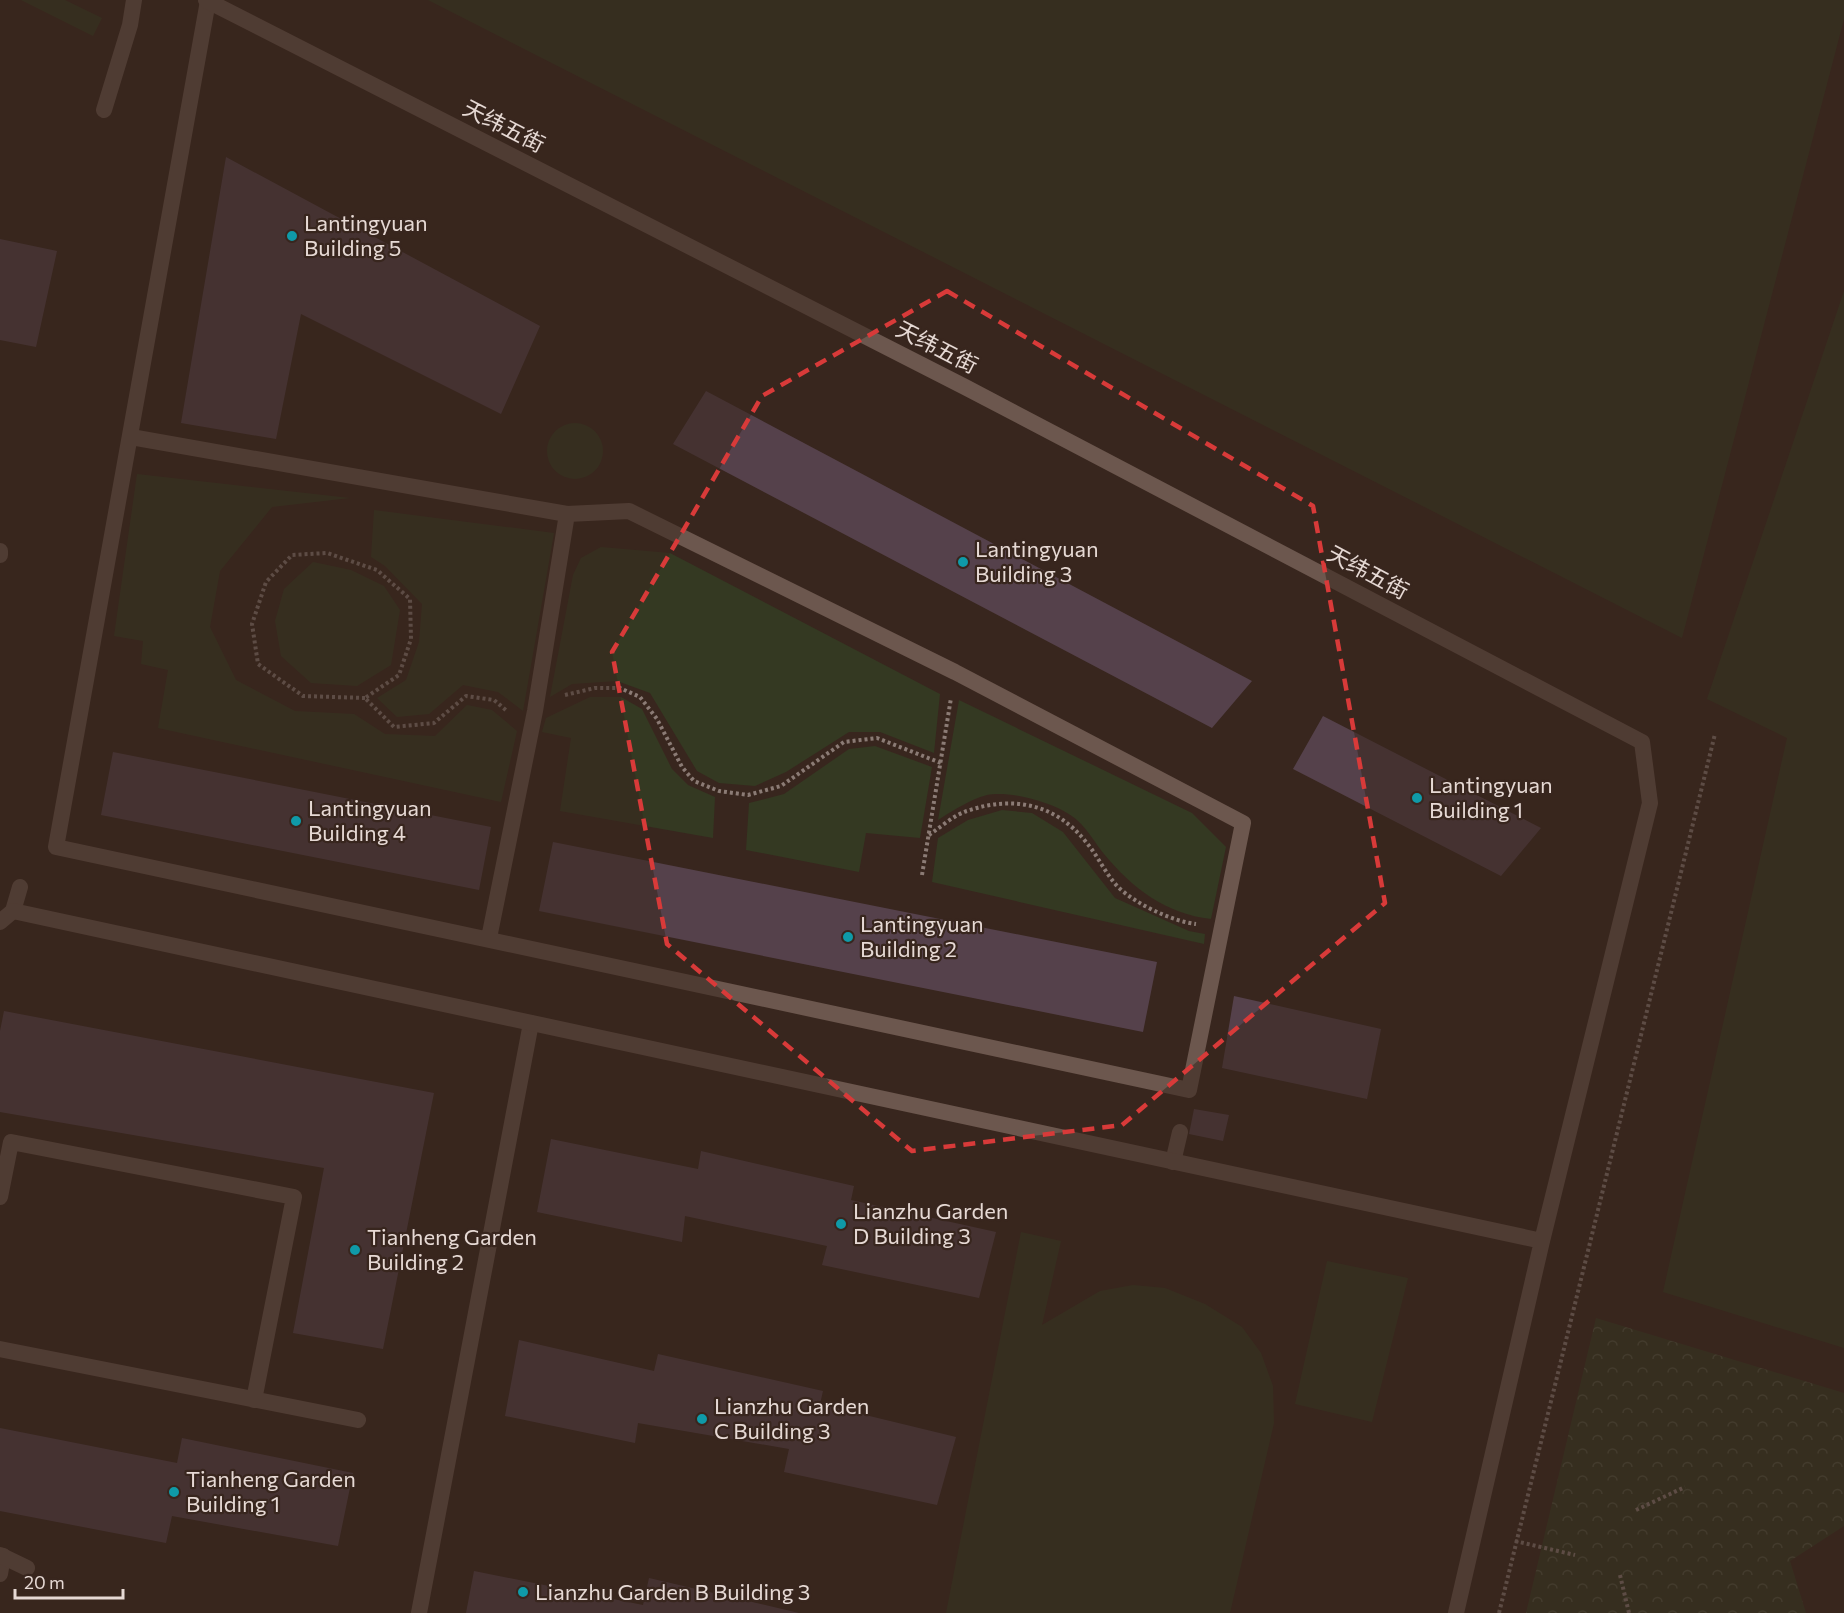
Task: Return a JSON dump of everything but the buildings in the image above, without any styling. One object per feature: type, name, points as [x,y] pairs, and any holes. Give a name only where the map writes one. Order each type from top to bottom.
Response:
[{"type":"street","points":[[104,110],[130,25],[134,0]]},
{"type":"street","points":[[131,437],[567,514],[629,511],[955,672],[1243,824],[1189,1090],[489,938],[56,847],[207,1]]},
{"type":"street","name":"天纬五街","points":[[207,1],[965,387],[1642,742],[1650,803],[1542,1241]]},
{"type":"street","points":[[489,938],[535,711],[567,514]]},
{"type":"street","points":[[0,922],[13,911],[20,887]]},
{"type":"street","points":[[13,911],[1542,1241],[1455,1613]]},
{"type":"street","points":[[419,1613],[531,1023]]},
{"type":"street","points":[[1173,1162],[1180,1132]]},
{"type":"street","points":[[0,1197],[11,1142],[294,1197],[254,1400]]},
{"type":"street","points":[[0,1349],[358,1420]]},
{"type":"street","points":[[0,1574],[2,1556],[27,1568]]},
{"type":"path","points":[[365,698],[399,675],[411,639],[410,599],[377,570],[327,553],[292,555],[266,582],[252,624],[258,664],[303,696],[365,698],[394,727],[435,723],[466,696],[494,700],[531,731]]},
{"type":"path","points":[[922,875],[955,672]]},
{"type":"path","points":[[535,711],[570,693],[595,688],[620,688],[640,697],[657,719],[682,767],[694,781],[719,791],[748,795],[781,786],[844,742],[877,738],[941,763]]},
{"type":"path","points":[[1499,1613],[1715,734]]},
{"type":"path","points":[[929,835],[965,811],[1001,803],[1036,805],[1066,822],[1087,843],[1119,888],[1151,908],[1188,923],[1222,928]]},
{"type":"path","points":[[1636,1510],[1685,1487]]},
{"type":"path","points":[[1515,1541],[1575,1555]]},
{"type":"path","points":[[1620,1575],[1629,1613]]},
{"type":"highlighted area","points":[[947,291],[1313,506],[1385,903],[1122,1125],[912,1151],[667,944],[612,652],[762,396]]},
{"type":"green space","points":[[21,0],[65,0],[102,18],[93,36]]},
{"type":"green space","points":[[428,0],[1844,0],[1844,19],[1682,638]]},
{"type":"green space","points":[[1844,291],[1844,1348],[1663,1292],[1787,738],[1707,699]]},
{"type":"green space","points":[[575,423],[586,425],[595,431],[601,440],[603,451],[601,462],[595,471],[586,477],[575,479],[564,477],[555,471],[549,462],[547,451],[549,440],[555,431],[564,425]]},
{"type":"green space","points":[[137,474],[350,498],[272,507],[220,571],[210,627],[236,680],[295,711],[354,714],[385,734],[435,736],[467,705],[492,710],[517,731],[501,802],[158,728],[168,670],[141,664],[143,641],[114,636]]},
{"type":"green space","points":[[374,510],[554,533],[523,711],[498,692],[463,685],[429,714],[397,717],[377,698],[406,680],[419,642],[422,604],[385,566],[371,557]]},
{"type":"green space","points":[[601,547],[670,553],[940,694],[934,753],[880,732],[849,732],[786,772],[755,786],[719,783],[697,771],[650,693],[617,681],[572,684],[550,697],[573,575],[581,558]]},
{"type":"green space","points":[[313,562],[351,570],[384,586],[400,610],[391,665],[357,686],[311,683],[281,656],[275,621],[284,589]]},
{"type":"green space","points":[[590,697],[621,697],[642,709],[672,769],[688,785],[715,797],[713,838],[560,811],[571,738],[542,732],[546,718]]},
{"type":"green space","points":[[959,700],[1192,813],[1226,847],[1211,919],[1179,912],[1138,888],[1104,854],[1078,821],[1048,804],[1009,795],[987,795],[968,802],[938,820]]},
{"type":"green space","points":[[875,746],[932,767],[920,838],[866,833],[859,872],[746,850],[749,803],[784,794],[849,749]]},
{"type":"green space","points":[[1002,810],[1032,813],[1063,832],[1115,898],[1189,931],[1205,934],[1204,944],[932,882],[938,838],[968,820]]},
{"type":"green space","points":[[1021,1232],[1061,1241],[1042,1325],[1100,1291],[1133,1285],[1165,1288],[1205,1304],[1242,1327],[1261,1353],[1273,1386],[1274,1423],[1230,1613],[946,1613]]},
{"type":"green space","points":[[1327,1261],[1408,1278],[1372,1422],[1295,1404]]},
{"type":"green space","points":[[1596,1318],[1844,1393],[1844,1526],[1790,1561],[1806,1613],[1526,1613]]},
{"type":"place","name":"Lantingyuan Building 5","points":[[292,236]]},
{"type":"place","name":"Lantingyuan Building 3","points":[[963,562]]},
{"type":"place","name":"Lantingyuan Building 1","points":[[1417,798]]},
{"type":"place","name":"Lantingyuan Building 4","points":[[296,821]]},
{"type":"place","name":"Lantingyuan Building 2","points":[[848,937]]},
{"type":"place","name":"Lianzhu Garden D Building 3","points":[[841,1224]]},
{"type":"place","name":"Tianheng Garden Building 2","points":[[355,1250]]},
{"type":"place","name":"Lianzhu Garden C Building 3","points":[[702,1419]]},
{"type":"place","name":"Tianheng Garden Building 1","points":[[174,1492]]},
{"type":"place","name":"Lianzhu Garden B Building 3","points":[[523,1592]]}]
